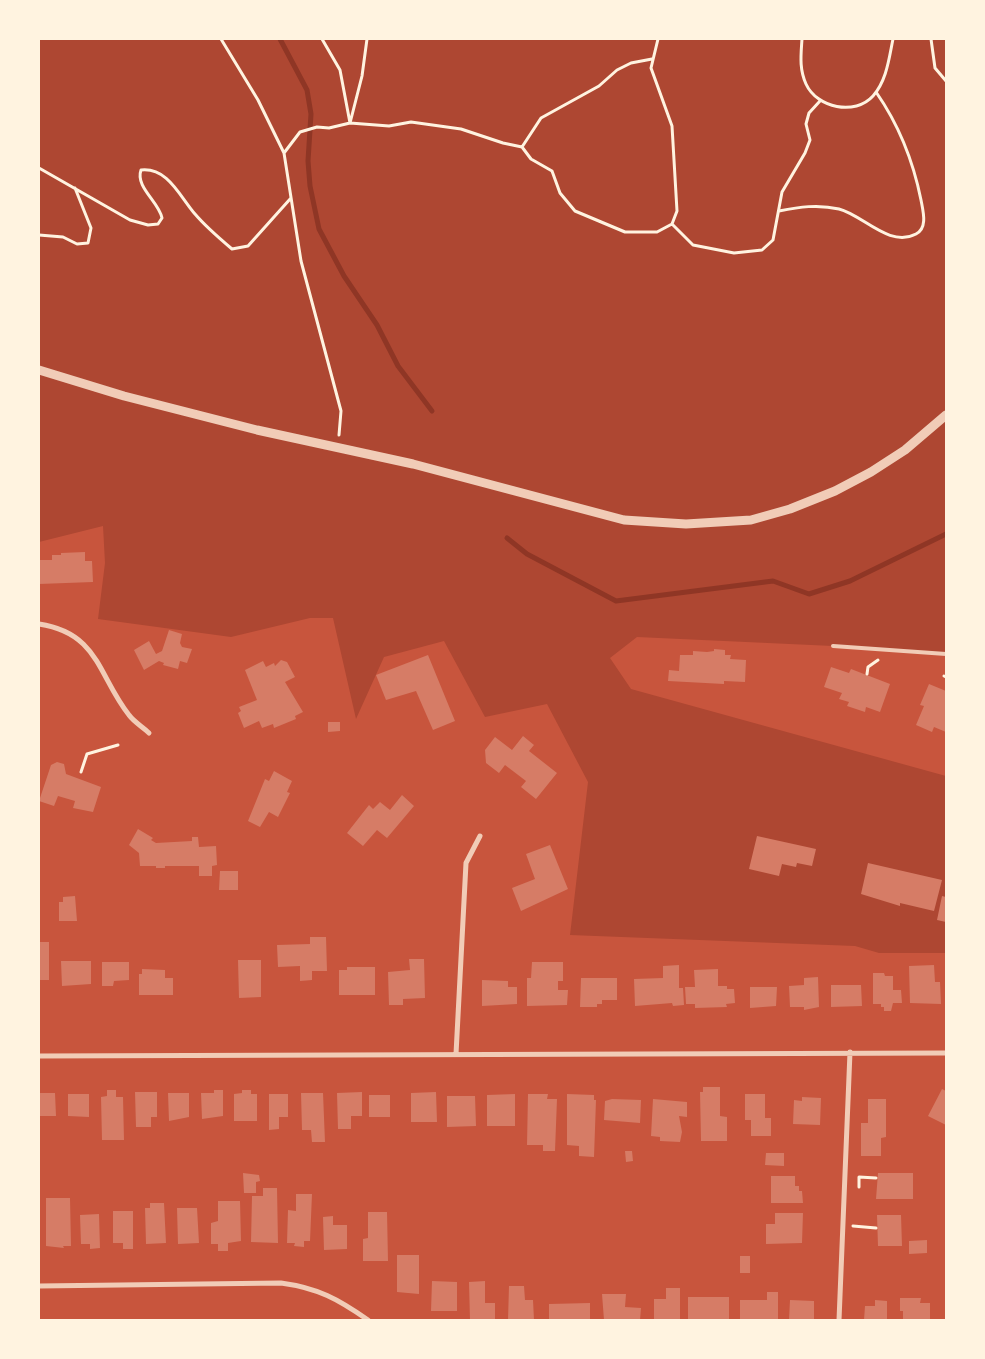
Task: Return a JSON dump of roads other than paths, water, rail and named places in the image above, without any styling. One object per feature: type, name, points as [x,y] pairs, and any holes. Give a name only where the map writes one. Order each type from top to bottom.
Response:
[{"type":"street","points":[[39,370],[124,396],[238,425],[414,464],[624,520],[686,524],[751,520],[790,509],[835,491],[871,472],[905,450],[946,416]]},
{"type":"street","points":[[39,624],[57,628],[73,636],[91,650],[129,716],[149,733]]},
{"type":"street","points":[[456,1054],[466,863],[480,836]]},
{"type":"street","points":[[839,1320],[850,1052]]},
{"type":"street","points":[[39,1056],[946,1053]]},
{"type":"street","points":[[39,1286],[281,1283],[306,1287],[330,1295],[368,1320]]},
{"type":"lane","points":[[833,646],[946,654]]},
{"type":"waterway","points":[[280,39],[307,90],[311,114],[308,161],[310,186],[319,229],[344,276],[377,325],[398,366],[432,411]]},
{"type":"waterway","points":[[507,538],[527,554],[616,601],[773,581],[809,594],[850,581],[946,534]]}]
